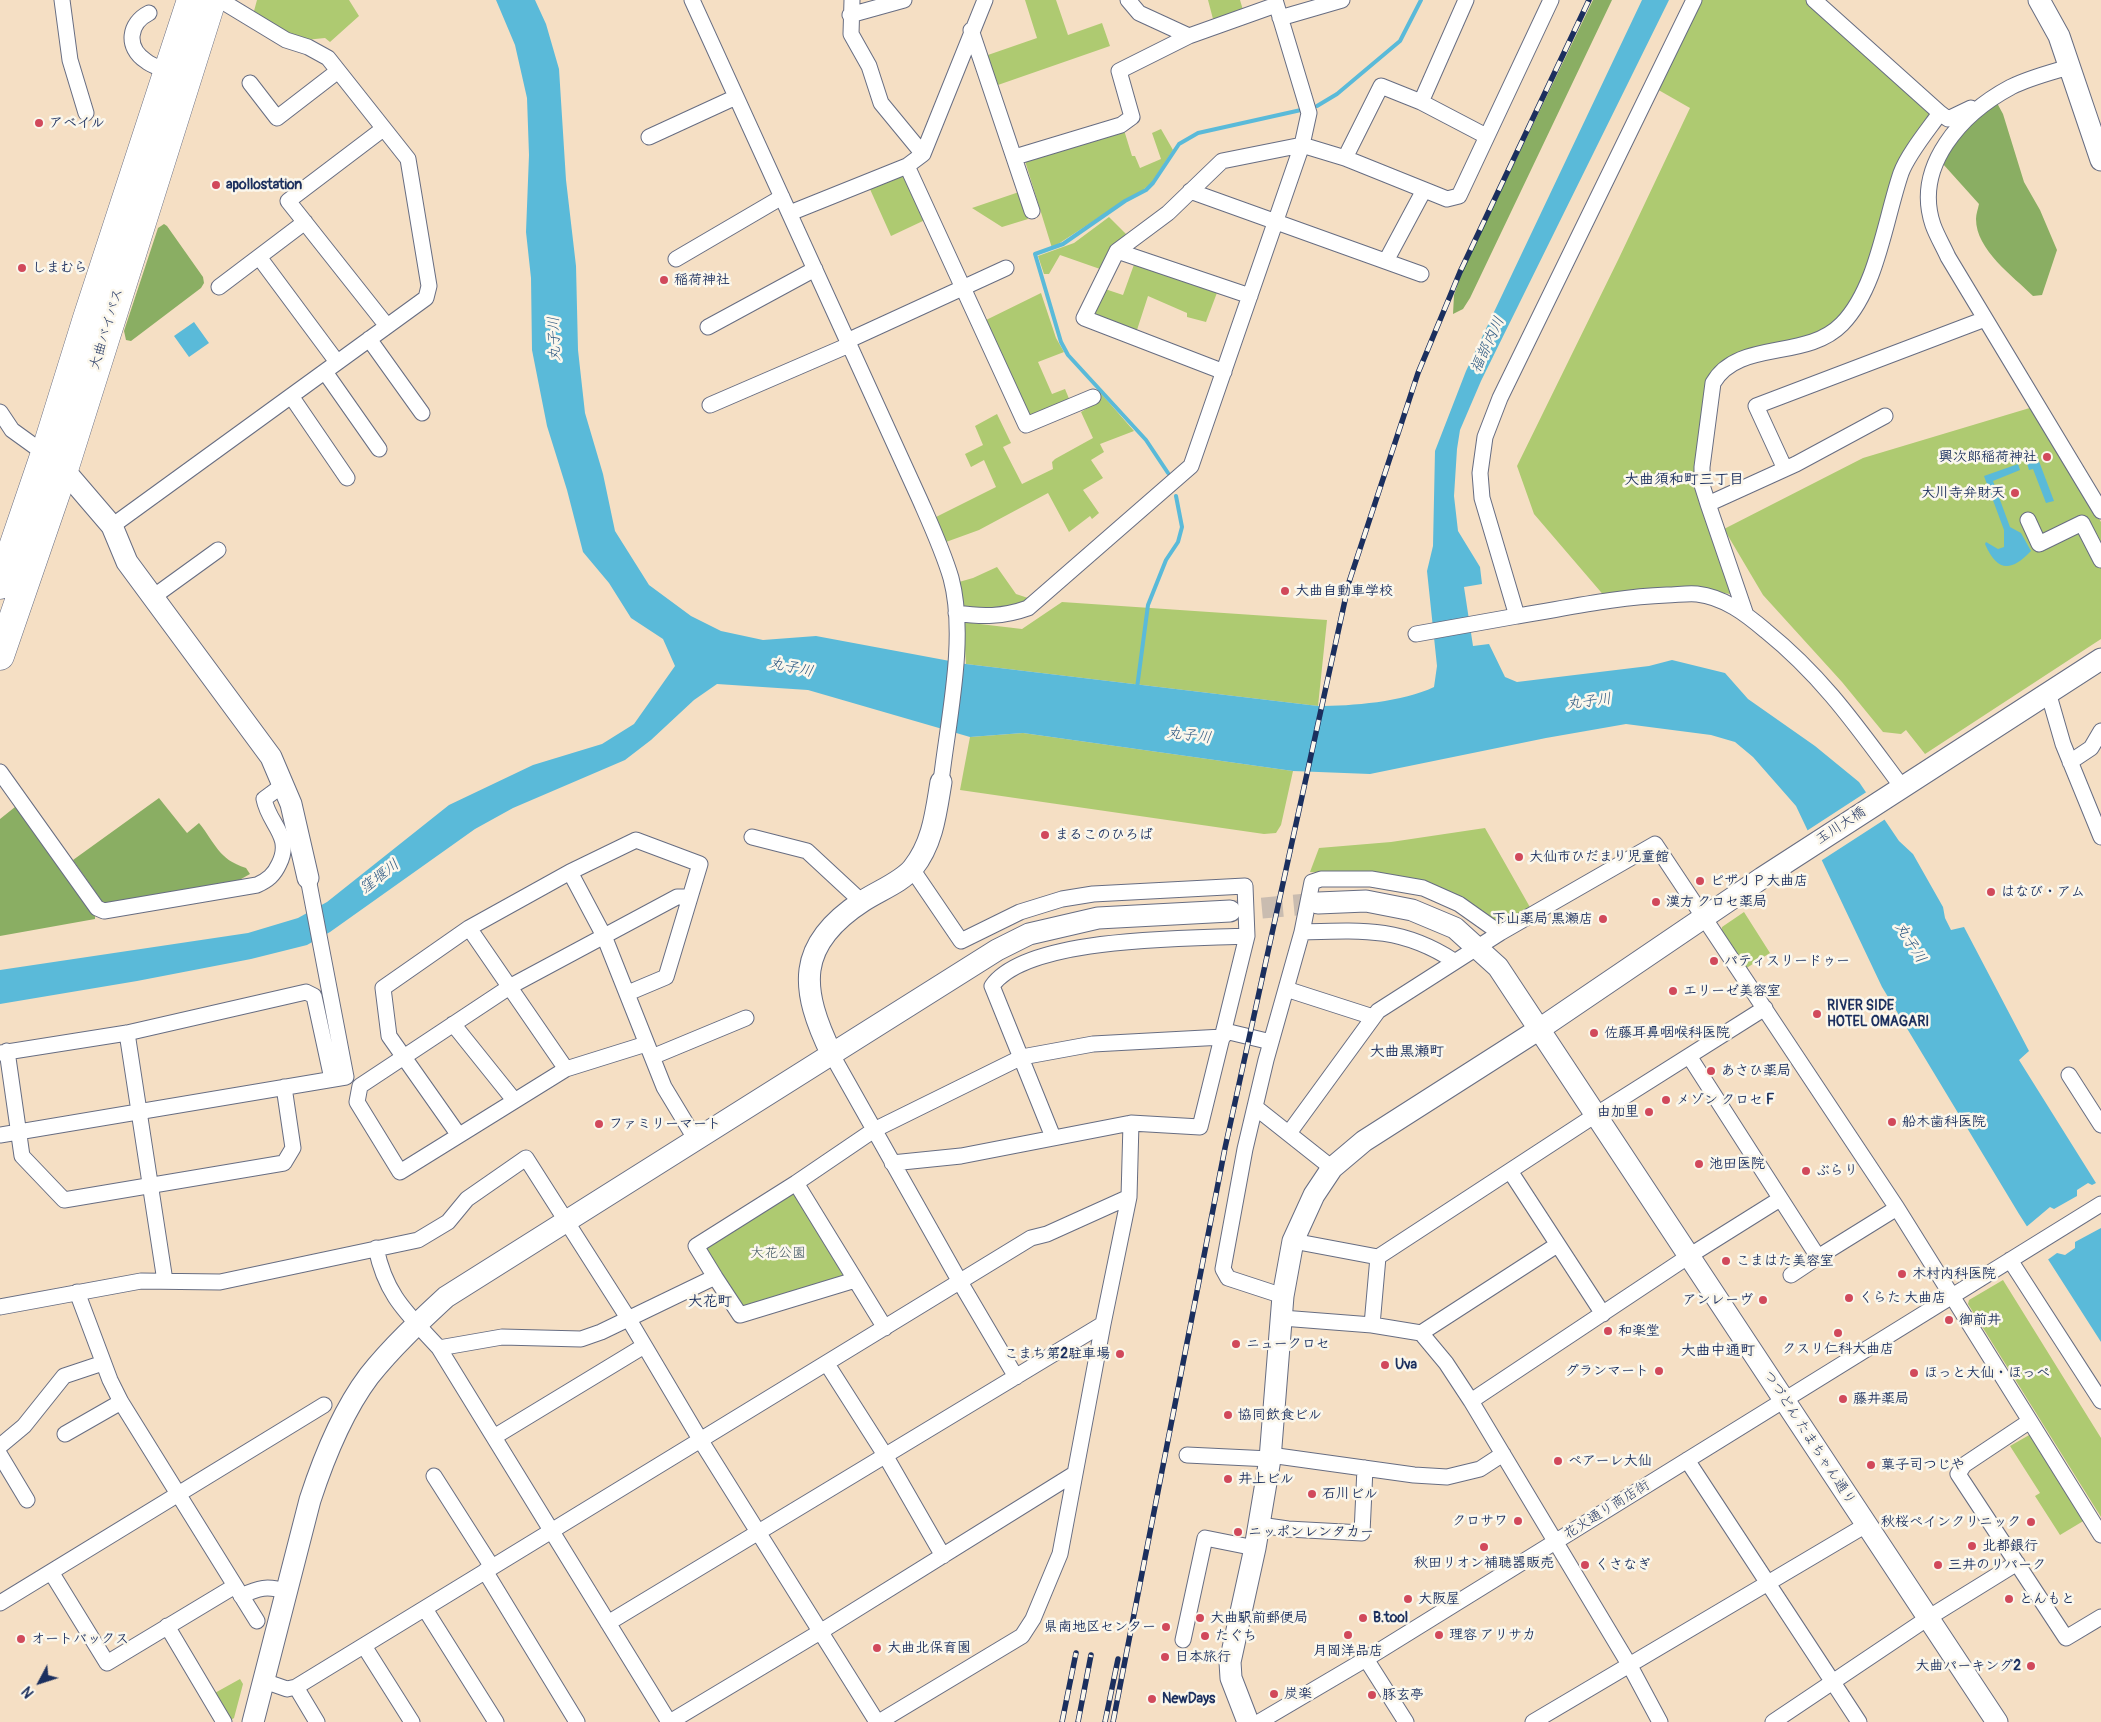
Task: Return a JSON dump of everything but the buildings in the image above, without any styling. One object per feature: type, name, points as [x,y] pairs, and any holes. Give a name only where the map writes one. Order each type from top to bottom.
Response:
[{"type":"highway","name":"大曲バイパス","points":[[0,656],[54,462],[192,30],[191,0]]},
{"type":"highway","name":"大曲バイパス","points":[[0,585],[54,462],[86,318],[168,72],[212,0]]},
{"type":"street","points":[[62,0],[70,60],[86,113]]},
{"type":"street","points":[[112,526],[426,298],[429,286],[408,159],[328,58],[308,46],[286,40],[220,0]]},
{"type":"street","points":[[692,0],[790,213],[945,560],[951,579],[956,613],[957,646],[941,782],[928,845],[912,869],[839,919],[824,935],[814,952],[809,971],[811,1006],[832,1055],[1016,1377]]},
{"type":"street","points":[[904,0],[851,8],[850,34],[869,66],[881,103],[923,154]]},
{"type":"street","points":[[790,213],[906,166],[923,154],[971,30],[985,0]]},
{"type":"street","points":[[1128,0],[1139,13],[1189,36]]},
{"type":"street","points":[[1015,157],[1121,125],[1132,117],[1119,72],[1189,36],[1277,8],[1342,0]]},
{"type":"street","points":[[1421,102],[1466,0]]},
{"type":"street","points":[[1224,372],[1084,318],[1117,251],[1168,213],[1222,161],[1302,145],[1345,158],[1447,199],[1459,196],[1551,0]]},
{"type":"street","points":[[1517,616],[1482,498],[1480,473],[1485,437],[1500,398],[1694,0]]},
{"type":"street","points":[[1814,0],[1940,113],[1948,118],[1969,109],[1980,107]]},
{"type":"street","points":[[2039,0],[2059,36],[2101,160]]},
{"type":"street","points":[[956,613],[979,617],[1009,615],[1028,608],[1191,466],[1302,145],[1309,113],[1277,8]]},
{"type":"street","points":[[149,13],[137,21],[132,28],[134,48],[147,62],[168,72]]},
{"type":"street","points":[[971,30],[1032,211]]},
{"type":"street","points":[[2068,67],[2012,86],[1980,107],[1942,146],[1932,168],[1930,206],[1933,225],[1948,257],[2101,512]]},
{"type":"street","points":[[250,83],[277,118],[338,71]]},
{"type":"street","points":[[1345,158],[1381,86],[1421,102],[1486,136]]},
{"type":"street","points":[[649,137],[736,97]]},
{"type":"street","points":[[1746,615],[1702,485],[1702,467],[1713,383],[1719,372],[1739,359],[1806,346],[1827,336],[1851,314],[1869,280],[1902,171],[1940,113]]},
{"type":"street","points":[[383,129],[288,201],[387,326]]},
{"type":"street","points":[[906,166],[1026,425],[1093,398]]},
{"type":"street","points":[[1386,261],[1424,190]]},
{"type":"street","points":[[1190,191],[1421,274]]},
{"type":"street","points":[[676,259],[782,197]]},
{"type":"street","points":[[219,287],[305,222]]},
{"type":"street","points":[[1117,251],[1250,296]]},
{"type":"street","points":[[259,257],[337,362]]},
{"type":"street","points":[[710,405],[848,343],[1006,268]]},
{"type":"street","points":[[708,327],[815,269]]},
{"type":"street","points":[[1785,469],[1756,406],[1985,318]]},
{"type":"street","points":[[369,339],[422,413]]},
{"type":"street","points":[[325,372],[379,448]]},
{"type":"street","points":[[291,396],[348,478]]},
{"type":"street","points":[[0,412],[12,430],[54,462],[112,526],[127,562],[271,757],[291,804],[308,878],[339,1078]]},
{"type":"street","points":[[1708,504],[1785,469],[1885,416]]},
{"type":"street","points":[[2028,520],[2039,544],[2082,523],[2101,560]]},
{"type":"street","points":[[153,597],[218,550]]},
{"type":"street","points":[[1416,634],[1635,596],[1697,594],[1727,603],[1746,615],[1778,641],[1820,680],[1850,715],[1902,787]]},
{"type":"street","name":"玉川大橋","points":[[1248,1722],[1231,1678],[1230,1662],[1260,1525],[1270,1457],[1283,1296],[1293,1241],[1310,1203],[1332,1168],[1364,1141],[1541,1028],[1781,866],[2101,658]]},
{"type":"street","points":[[2048,692],[2070,762],[2099,829]]},
{"type":"street","points":[[2070,762],[2091,748],[2101,731]]},
{"type":"street","points":[[0,772],[97,908],[104,911],[257,885],[267,881],[275,872],[282,858],[284,844],[278,827],[266,809],[264,800],[283,785]]},
{"type":"street","points":[[752,837],[807,851],[862,902]]},
{"type":"street","points":[[458,1134],[389,1036],[383,988],[469,928],[570,872],[636,840],[700,864],[666,978],[628,993]]},
{"type":"street","points":[[1289,1133],[1378,1011],[1500,932],[1654,844],[1705,917],[1954,1296],[2101,1535]]},
{"type":"street","points":[[892,1163],[961,1156],[1131,1123],[1200,1127],[1247,936],[1245,886],[1093,894],[1062,899],[1020,912],[961,941],[912,869]]},
{"type":"street","points":[[570,872],[604,936],[664,1087],[696,1140]]},
{"type":"street","points":[[1283,1296],[1228,1278],[1223,1269],[1255,1107],[1302,932],[1312,882],[1321,880],[1371,879],[1401,883],[1443,896],[1459,904],[1500,932]]},
{"type":"street","points":[[689,897],[677,897],[511,986],[360,1086],[357,1102],[400,1172],[458,1134],[566,1069],[649,1051],[746,1018]]},
{"type":"street","name":"つづどん たまちゃん通り","points":[[1318,904],[1366,901],[1412,910],[1455,928],[1478,946],[1498,967],[1541,1028],[1784,1401],[1997,1722]]},
{"type":"street","points":[[253,1722],[310,1500],[320,1468],[333,1439],[368,1378],[386,1356],[446,1297],[832,1055],[977,961],[1029,934],[1098,918],[1230,911]]},
{"type":"street","points":[[469,928],[511,986],[566,1069]]},
{"type":"street","points":[[1302,932],[1356,930],[1384,932],[1413,939],[1436,949],[1454,961]]},
{"type":"street","points":[[1053,1137],[992,986],[998,978],[1045,956],[1096,944],[1247,936]]},
{"type":"street","points":[[1286,989],[1373,1016]]},
{"type":"street","points":[[284,1087],[293,1148],[284,1163],[64,1200],[22,1156],[4,1052],[127,1032],[306,992],[314,996],[339,1078]]},
{"type":"street","points":[[1293,1241],[1378,1257],[1596,1114],[1765,1008]]},
{"type":"street","points":[[453,1024],[514,1100]]},
{"type":"street","points":[[127,1032],[166,1282]]},
{"type":"street","points":[[855,1280],[740,1315],[696,1246],[796,1184],[874,1130],[1022,1057],[1093,1044],[1224,1034],[1271,1042]]},
{"type":"street","points":[[1689,1056],[1818,1257]]},
{"type":"street","points":[[2069,1076],[2101,1125]]},
{"type":"street","points":[[0,1135],[138,1110],[339,1078],[360,1086]]},
{"type":"street","points":[[1255,1107],[1332,1168]]},
{"type":"street","points":[[0,1307],[141,1281],[220,1282],[418,1240],[448,1222],[467,1199],[526,1158],[567,1220],[701,1440],[878,1722],[1022,1636],[1034,1619],[1060,1554],[1129,1197],[1131,1123]]},
{"type":"street","points":[[1510,1172],[1603,1314]]},
{"type":"street","points":[[796,1184],[827,1230],[885,1328]]},
{"type":"street","points":[[264,1681],[287,1689],[296,1688],[1031,1238],[1047,1234],[1129,1197]]},
{"type":"street","points":[[1471,1400],[1780,1198]]},
{"type":"street","name":"花火通り商店街","points":[[1259,1722],[1366,1659],[2101,1204]]},
{"type":"street","points":[[1790,1275],[1897,1208]]},
{"type":"street","points":[[1421,1333],[1557,1245]]},
{"type":"street","points":[[376,1248],[380,1271],[392,1295],[439,1348],[669,1722],[820,1632],[1074,1474]]},
{"type":"street","points":[[1372,1325],[1378,1257]]},
{"type":"street","points":[[2013,1259],[2101,1401]]},
{"type":"street","points":[[439,1348],[502,1337],[582,1339],[715,1277]]},
{"type":"street","points":[[77,1292],[103,1363],[121,1402],[256,1621]]},
{"type":"street","points":[[1282,1318],[1372,1325],[1421,1333],[1446,1362],[1471,1400],[1630,1666],[1660,1722]]},
{"type":"street","points":[[608,1623],[1103,1324]]},
{"type":"street","points":[[494,1437],[644,1346]]},
{"type":"street","points":[[0,1446],[24,1426],[64,1376],[103,1363]]},
{"type":"street","points":[[827,1364],[885,1456],[943,1556]]},
{"type":"street","points":[[64,1434],[121,1402]]},
{"type":"street","points":[[0,1604],[176,1494],[324,1406]]},
{"type":"street","points":[[2030,1421],[1964,1465],[1958,1474],[2066,1638],[2101,1617]]},
{"type":"street","points":[[1187,1455],[1270,1457],[1414,1475],[1447,1477],[1480,1469],[1503,1454]]},
{"type":"street","points":[[0,1456],[27,1500]]},
{"type":"street","points":[[1686,1460],[1859,1722]]},
{"type":"street","points":[[1260,1525],[1288,1529],[1362,1533],[1365,1468]]},
{"type":"street","points":[[434,1476],[577,1722]]},
{"type":"street","points":[[1533,1722],[1866,1525]]},
{"type":"street","points":[[1183,1640],[1205,1538],[1255,1548]]},
{"type":"street","points":[[1773,1722],[1928,1618],[2018,1563]]},
{"type":"street","points":[[51,1572],[107,1663],[168,1626],[238,1591],[272,1586],[286,1592]]},
{"type":"street","points":[[425,1609],[496,1722]]},
{"type":"street","points":[[168,1626],[224,1722]]},
{"type":"street","points":[[364,1646],[412,1722]]},
{"type":"street","points":[[1366,1659],[1406,1722]]},
{"type":"street","points":[[296,1688],[318,1722]]},
{"type":"green space","points":[[257,0],[349,0],[359,16],[330,42],[325,38],[295,41],[254,11]]},
{"type":"green space","points":[[1025,0],[1056,0],[1068,35],[1102,23],[1110,46],[995,86],[985,56],[1037,38]]},
{"type":"green space","points":[[1208,0],[1240,0],[1243,10],[1213,19]]},
{"type":"green space","points":[[1593,0],[1612,0],[1470,298],[1463,309],[1453,314],[1454,295],[1462,272]]},
{"type":"green space","points":[[1697,0],[1811,0],[1936,114],[1902,167],[1853,304],[1826,334],[1725,363],[1698,474],[1735,595],[1697,588],[1606,598],[1534,514],[1517,466],[1690,108],[1655,88]]},
{"type":"green space","points":[[1997,103],[2003,114],[2024,182],[2040,210],[2057,250],[2042,295],[2033,296],[1989,252],[1978,230],[1976,217],[1979,204],[1943,164],[1951,145],[1964,129]]},
{"type":"green space","points":[[1161,129],[1173,150],[1152,182],[1142,191],[1052,248],[1025,161],[1124,130],[1132,156],[1135,156],[1140,168],[1161,159],[1152,133]]},
{"type":"green space","points":[[905,174],[925,220],[891,236],[869,187]]},
{"type":"green space","points":[[1019,192],[1028,219],[1002,227],[972,208]]},
{"type":"green space","points":[[1109,217],[1128,236],[1100,269],[1060,255],[1049,274],[1044,274],[1038,256],[1074,243]]},
{"type":"green space","points":[[164,224],[203,277],[204,283],[201,288],[131,341],[126,340],[124,331],[158,228]]},
{"type":"green space","points":[[1136,259],[1218,290],[1206,322],[1187,317],[1187,313],[1148,296],[1136,333],[1090,317],[1105,289],[1123,295]]},
{"type":"green space","points":[[1041,293],[1056,338],[1064,352],[1038,362],[1052,394],[1065,389],[1070,401],[1029,416],[982,322]]},
{"type":"green space","points":[[1098,390],[1134,431],[1100,444],[1104,452],[1091,460],[1103,478],[1083,490],[1099,513],[1092,519],[1090,516],[1069,532],[1048,493],[979,530],[946,542],[936,517],[996,487],[984,460],[971,467],[965,454],[983,445],[975,426],[997,414],[1011,443],[1003,447],[1022,484],[1053,469],[1052,462],[1055,459],[1093,438],[1081,412],[1099,401],[1095,393]]},
{"type":"green space","points":[[2033,407],[2101,522],[2101,639],[1925,754],[1906,730],[1901,734],[1883,732],[1842,682],[1763,595],[1724,529],[1863,458]]},
{"type":"green space","points":[[997,567],[1016,594],[1028,598],[1015,607],[1000,610],[967,608],[963,606],[959,582]]},
{"type":"green space","points":[[1062,602],[1327,620],[1318,706],[966,664],[963,622],[1022,629]]},
{"type":"green space","points":[[1023,733],[1293,771],[1281,825],[1276,833],[1264,834],[960,790],[970,737]]},
{"type":"green space","points":[[159,798],[187,833],[199,823],[223,855],[246,868],[250,874],[234,883],[106,907],[73,860]]},
{"type":"green space","points":[[15,807],[21,809],[95,912],[95,919],[0,936],[0,819]]},
{"type":"green space","points":[[1485,828],[1531,909],[1502,925],[1383,875],[1310,872],[1319,848],[1391,842]]},
{"type":"green space","points":[[1744,912],[1770,953],[1745,969],[1721,933],[1722,927]]},
{"type":"green space","name":"大花公園","points":[[790,1193],[796,1193],[844,1273],[843,1279],[748,1308],[739,1306],[707,1251],[708,1244]]},
{"type":"green space","points":[[2003,1280],[2101,1438],[2101,1517],[1968,1304],[1969,1300]]},
{"type":"green space","points":[[2031,1434],[2085,1520],[2060,1535],[2035,1496],[2040,1493],[2010,1446]]},
{"type":"green space","points":[[240,1679],[243,1684],[234,1718],[229,1721],[213,1694]]},
{"type":"water","points":[[496,0],[535,0],[546,24],[559,69],[566,180],[576,266],[578,350],[585,413],[603,474],[615,531],[649,585],[691,616],[721,631],[763,640],[816,636],[966,664],[1318,706],[1393,700],[1434,687],[1437,666],[1427,571],[1433,546],[1435,451],[1466,371],[1642,0],[1669,0],[1481,381],[1460,430],[1454,496],[1458,531],[1480,567],[1482,584],[1464,587],[1473,646],[1489,644],[1505,677],[1517,682],[1649,666],[1672,660],[1725,673],[1748,699],[1815,746],[1859,782],[1899,841],[1913,854],[1943,907],[1945,918],[1951,930],[1964,927],[2029,1051],[2019,1060],[2101,1191],[2101,1342],[2019,1214],[1882,987],[1796,806],[1753,757],[1735,742],[1711,735],[1626,724],[1546,738],[1370,774],[1293,771],[1023,733],[970,737],[808,690],[717,684],[694,700],[651,740],[625,760],[513,808],[475,829],[330,932],[307,945],[251,959],[137,981],[0,1004],[0,970],[248,933],[298,918],[327,902],[449,805],[533,765],[602,744],[634,724],[675,666],[663,639],[631,618],[609,583],[583,552],[567,490],[547,426],[532,350],[531,278],[526,232],[529,155],[527,98],[515,45]]},
{"type":"water","points":[[194,322],[209,343],[189,357],[174,336]]},
{"type":"water","points":[[2037,456],[2054,501],[2046,503],[2033,469],[2029,470],[2026,460]]},
{"type":"water","points":[[2018,464],[2020,470],[1993,481],[2010,527],[2021,533],[2031,551],[2017,563],[2005,566],[1994,560],[1985,544],[1986,542],[1998,549],[2004,547],[2004,530],[1984,476]]},
{"type":"pier","points":[[1868,791],[1887,818],[1819,862],[1805,832]]},
{"type":"pier","points":[[2098,1182],[2101,1186],[2101,1228],[2075,1242],[2075,1248],[2065,1255],[2057,1253],[2046,1261],[2025,1228],[2050,1207],[2054,1209],[2077,1196],[2077,1190],[2088,1183],[2092,1185]]},
{"type":"waterway","points":[[1317,106],[1337,94],[1400,41],[1421,0]]},
{"type":"waterway","points":[[1168,473],[1146,440],[1068,355],[1061,342],[1035,254],[1063,244],[1125,201],[1146,190],[1153,183],[1179,144],[1198,133],[1301,110]]},
{"type":"waterway","points":[[1137,688],[1148,605],[1166,560],[1178,542],[1182,527],[1176,496]]},
{"type":"tunnel","points":[[1230,911],[1318,903]]},
{"type":"railway","points":[[1113,1722],[1225,1148],[1349,582],[1418,373],[1460,272],[1589,0]]},
{"type":"railway","points":[[1062,1722],[1076,1653]]},
{"type":"railway","points":[[1078,1722],[1091,1655]]},
{"type":"railway","points":[[1105,1722],[1118,1659]]},
{"type":"place","name":"アベイル","points":[[39,123]]},
{"type":"place","name":"apollostation","points":[[216,185]]},
{"type":"place","name":"しまむら","points":[[22,268]]},
{"type":"place","name":"稲荷神社","points":[[664,280]]},
{"type":"place","name":"興次郎稲荷神社","points":[[2047,457]]},
{"type":"place","name":"大川寺弁財天","points":[[2015,493]]},
{"type":"place","name":"大曲自動車学校","points":[[1285,591]]},
{"type":"place","name":"まるこのひろば","points":[[1045,835]]},
{"type":"place","name":"大仙市ひだまり児童館","points":[[1519,857]]},
{"type":"place","name":"ピザＪＰ大曲店","points":[[1700,881]]},
{"type":"place","name":"はなび・アム","points":[[1991,892]]},
{"type":"place","name":"漢方 クロセ薬局","points":[[1656,902]]},
{"type":"place","name":"下山薬局 黒瀬店","points":[[1603,919]]},
{"type":"place","name":"パティスリードゥー","points":[[1714,961]]},
{"type":"place","name":"エリーゼ美容室","points":[[1673,991]]},
{"type":"place","name":"RIVER SIDE HOTEL OMAGARI","points":[[1817,1014]]},
{"type":"place","name":"佐藤耳鼻咽喉科医院","points":[[1594,1033]]},
{"type":"place","name":"あさひ薬局","points":[[1711,1071]]},
{"type":"place","name":"メゾン クロセ F","points":[[1666,1100]]},
{"type":"place","name":"由加里","points":[[1649,1112]]},
{"type":"place","name":"船木歯科医院","points":[[1892,1122]]},
{"type":"place","name":"ファミリーマート","points":[[599,1124]]},
{"type":"place","name":"池田医院","points":[[1699,1164]]},
{"type":"place","name":"ぶらり","points":[[1806,1171]]},
{"type":"place","name":"こまはた美容室","points":[[1726,1261]]},
{"type":"place","name":"木村内科医院","points":[[1902,1274]]},
{"type":"place","name":"くらた 大曲店","points":[[1849,1298]]},
{"type":"place","name":"アンレーヴ","points":[[1763,1300]]},
{"type":"place","name":"御前井","points":[[1949,1320]]},
{"type":"place","name":"和楽堂","points":[[1608,1331]]},
{"type":"place","name":"クスリ仁科大曲店","points":[[1838,1333]]},
{"type":"place","name":"ニュークロセ","points":[[1236,1344]]},
{"type":"place","name":"こまち第2駐車場","points":[[1120,1354]]},
{"type":"place","name":"Uva","points":[[1385,1365]]},
{"type":"place","name":"グランマート","points":[[1659,1371]]},
{"type":"place","name":"ほっと大仙・ほっぺ","points":[[1914,1373]]},
{"type":"place","name":"藤井薬局","points":[[1843,1399]]},
{"type":"place","name":"協同飲食ビル","points":[[1228,1415]]},
{"type":"place","name":"ペアーレ大仙","points":[[1558,1461]]},
{"type":"place","name":"菓子司つじや","points":[[1871,1465]]},
{"type":"place","name":"井上ビル","points":[[1228,1479]]},
{"type":"place","name":"石川ビル","points":[[1312,1494]]},
{"type":"place","name":"クロサワ","points":[[1518,1521]]},
{"type":"place","name":"秋桜ペインクリニック","points":[[2031,1522]]},
{"type":"place","name":"ニッポンレンタカー","points":[[1238,1532]]},
{"type":"place","name":"北都銀行","points":[[1972,1546]]},
{"type":"place","name":"秋田リオン補聴器販売","points":[[1484,1547]]},
{"type":"place","name":"くさなぎ","points":[[1585,1565]]},
{"type":"place","name":"三井のリパーク","points":[[1938,1565]]},
{"type":"place","name":"大阪屋","points":[[1408,1599]]},
{"type":"place","name":"とんもと","points":[[2009,1599]]},
{"type":"place","name":"大曲駅前郵便局","points":[[1200,1618]]},
{"type":"place","name":"B.tool","points":[[1363,1618]]},
{"type":"place","name":"県南地区センター","points":[[1166,1627]]},
{"type":"place","name":"月岡洋品店","points":[[1348,1635]]},
{"type":"place","name":"理容 アリサカ","points":[[1439,1635]]},
{"type":"place","name":"たぐち","points":[[1205,1636]]},
{"type":"place","name":"オートバックス","points":[[21,1639]]},
{"type":"place","name":"大曲北保育園","points":[[877,1648]]},
{"type":"place","name":"日本旅行","points":[[1165,1657]]},
{"type":"place","name":"大曲パーキング2","points":[[2031,1666]]},
{"type":"place","name":"炭楽","points":[[1274,1694]]},
{"type":"place","name":"豚玄亭","points":[[1372,1695]]},
{"type":"place","name":"NewDays","points":[[1152,1699]]},
{"type":"district","name":"大曲須和町三丁目","points":[[1684,480]]},
{"type":"district","name":"大曲黒瀬町","points":[[1407,1052]]},
{"type":"district","name":"大花町","points":[[710,1302]]},
{"type":"district","name":"大曲中通町","points":[[1718,1351]]},
{"type":"water label","name":"丸子川","points":[[555,339]]},
{"type":"water label","name":"福部内川","points":[[1488,345]]},
{"type":"water label","name":"丸子川","points":[[791,668]]},
{"type":"water label","name":"丸子川","points":[[1589,702]]},
{"type":"water label","name":"丸子川","points":[[1189,736]]},
{"type":"water label","name":"窪堰川","points":[[380,877]]},
{"type":"water label","name":"丸子川","points":[[1910,943]]}]
